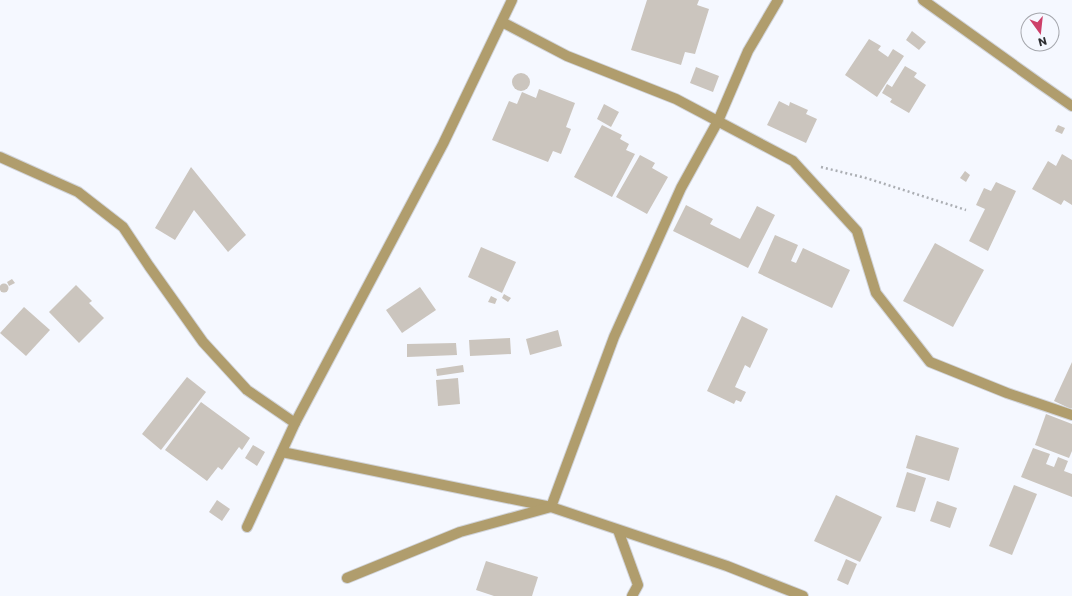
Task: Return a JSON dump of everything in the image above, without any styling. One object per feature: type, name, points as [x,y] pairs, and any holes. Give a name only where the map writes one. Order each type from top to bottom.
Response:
[{"type":"street","points":[[247,527],[295,423],[443,144],[512,0]]},
{"type":"street","points":[[551,507],[614,337],[681,188],[718,121],[748,51],[778,0]]},
{"type":"street","points":[[923,0],[1072,106]]},
{"type":"street","points":[[502,22],[567,56],[676,99],[793,161],[857,230],[876,293],[930,362],[1007,393],[1072,415]]},
{"type":"street","points":[[0,157],[78,192],[123,227],[203,342],[247,390],[295,423]]},
{"type":"street","points":[[282,452],[551,507],[727,566],[804,596]]},
{"type":"street","points":[[347,578],[460,532],[551,507]]},
{"type":"street","points":[[618,530],[638,586],[632,596]]},
{"type":"path","points":[[793,161],[866,178],[966,210]]},
{"type":"building","points":[[647,0],[699,0],[697,5],[709,9],[695,54],[685,52],[681,65],[631,50]]},
{"type":"building","points":[[912,31],[926,42],[919,50],[906,40]]},
{"type":"building","points":[[869,39],[881,46],[878,50],[888,57],[893,49],[904,56],[877,97],[845,75]]},
{"type":"building","points":[[905,66],[917,73],[914,77],[926,85],[909,113],[890,102],[892,99],[882,93],[887,84],[892,87]]},
{"type":"building","points":[[696,67],[719,76],[713,92],[690,83]]},
{"type":"building","points":[[521,73],[527,76],[530,82],[527,88],[521,91],[515,88],[512,82],[515,76]]},
{"type":"building","points":[[539,89],[575,103],[566,127],[571,129],[561,154],[553,151],[548,162],[492,140],[509,101],[517,104],[522,92],[536,98]]},
{"type":"building","points":[[779,101],[789,106],[790,102],[808,110],[806,114],[817,119],[806,143],[767,125]]},
{"type":"building","points":[[604,104],[619,112],[611,127],[597,119]]},
{"type":"building","points":[[602,125],[622,135],[620,139],[629,144],[626,150],[635,154],[612,197],[574,177]]},
{"type":"building","points":[[1058,125],[1065,128],[1062,134],[1055,131]]},
{"type":"building","points":[[1062,154],[1072,160],[1072,205],[1064,200],[1061,205],[1032,189],[1048,161],[1056,166]]},
{"type":"building","points":[[640,155],[655,163],[652,168],[668,177],[647,214],[616,197]]},
{"type":"building","points":[[191,167],[246,235],[228,252],[194,210],[175,240],[155,228]]},
{"type":"building","points":[[965,171],[970,175],[966,182],[960,178]]},
{"type":"building","points":[[996,182],[1016,191],[988,251],[969,241],[985,209],[976,205],[984,188],[991,191]]},
{"type":"building","points":[[686,205],[713,219],[710,224],[740,239],[757,206],[775,215],[748,268],[673,231]]},
{"type":"building","points":[[775,235],[798,245],[791,261],[796,263],[803,248],[850,270],[832,308],[758,273]]},
{"type":"building","points":[[935,243],[984,270],[953,327],[903,301]]},
{"type":"building","points":[[481,247],[516,262],[502,293],[468,277]]},
{"type":"building","points":[[12,279],[15,283],[9,286],[7,282]]},
{"type":"building","points":[[2,284],[6,284],[8,288],[6,292],[2,292],[0,290],[0,286]]},
{"type":"building","points":[[76,285],[92,301],[89,303],[104,318],[79,343],[49,312]]},
{"type":"building","points":[[420,287],[436,310],[402,333],[386,310]]},
{"type":"building","points":[[504,294],[511,298],[508,302],[502,298]]},
{"type":"building","points":[[491,296],[497,299],[495,304],[488,302]]},
{"type":"building","points":[[24,307],[50,330],[26,356],[0,333]]},
{"type":"building","points":[[742,316],[768,329],[750,368],[745,365],[735,387],[746,392],[741,402],[736,400],[734,404],[707,391]]},
{"type":"building","points":[[558,330],[562,346],[530,355],[526,339]]},
{"type":"building","points":[[510,338],[511,354],[470,356],[469,340]]},
{"type":"building","points":[[456,343],[457,355],[407,357],[407,344]]},
{"type":"building","points":[[1072,362],[1072,408],[1071,409],[1054,401]]},
{"type":"building","points":[[463,365],[464,372],[437,376],[436,369]]},
{"type":"building","points":[[187,377],[206,392],[161,450],[142,434]]},
{"type":"building","points":[[458,378],[460,404],[438,406],[436,380]]},
{"type":"building","points":[[201,402],[250,438],[242,450],[239,447],[222,470],[218,467],[207,481],[165,450]]},
{"type":"building","points":[[1046,414],[1072,424],[1072,451],[1069,458],[1035,445]]},
{"type":"building","points":[[916,435],[959,448],[949,481],[906,468]]},
{"type":"building","points":[[253,445],[265,452],[257,466],[245,458]]},
{"type":"building","points":[[1033,448],[1050,454],[1046,464],[1054,467],[1058,457],[1068,461],[1064,471],[1072,474],[1072,497],[1021,477]]},
{"type":"building","points":[[907,472],[926,478],[915,512],[896,507]]},
{"type":"building","points":[[1014,485],[1037,494],[1012,555],[989,546]]},
{"type":"building","points":[[836,495],[882,517],[860,562],[814,541]]},
{"type":"building","points":[[217,500],[230,509],[222,521],[209,512]]},
{"type":"building","points":[[937,501],[957,508],[950,528],[930,521]]},
{"type":"building","points":[[846,559],[857,564],[848,585],[837,580]]},
{"type":"building","points":[[486,561],[538,577],[532,596],[494,596],[476,590]]}]
